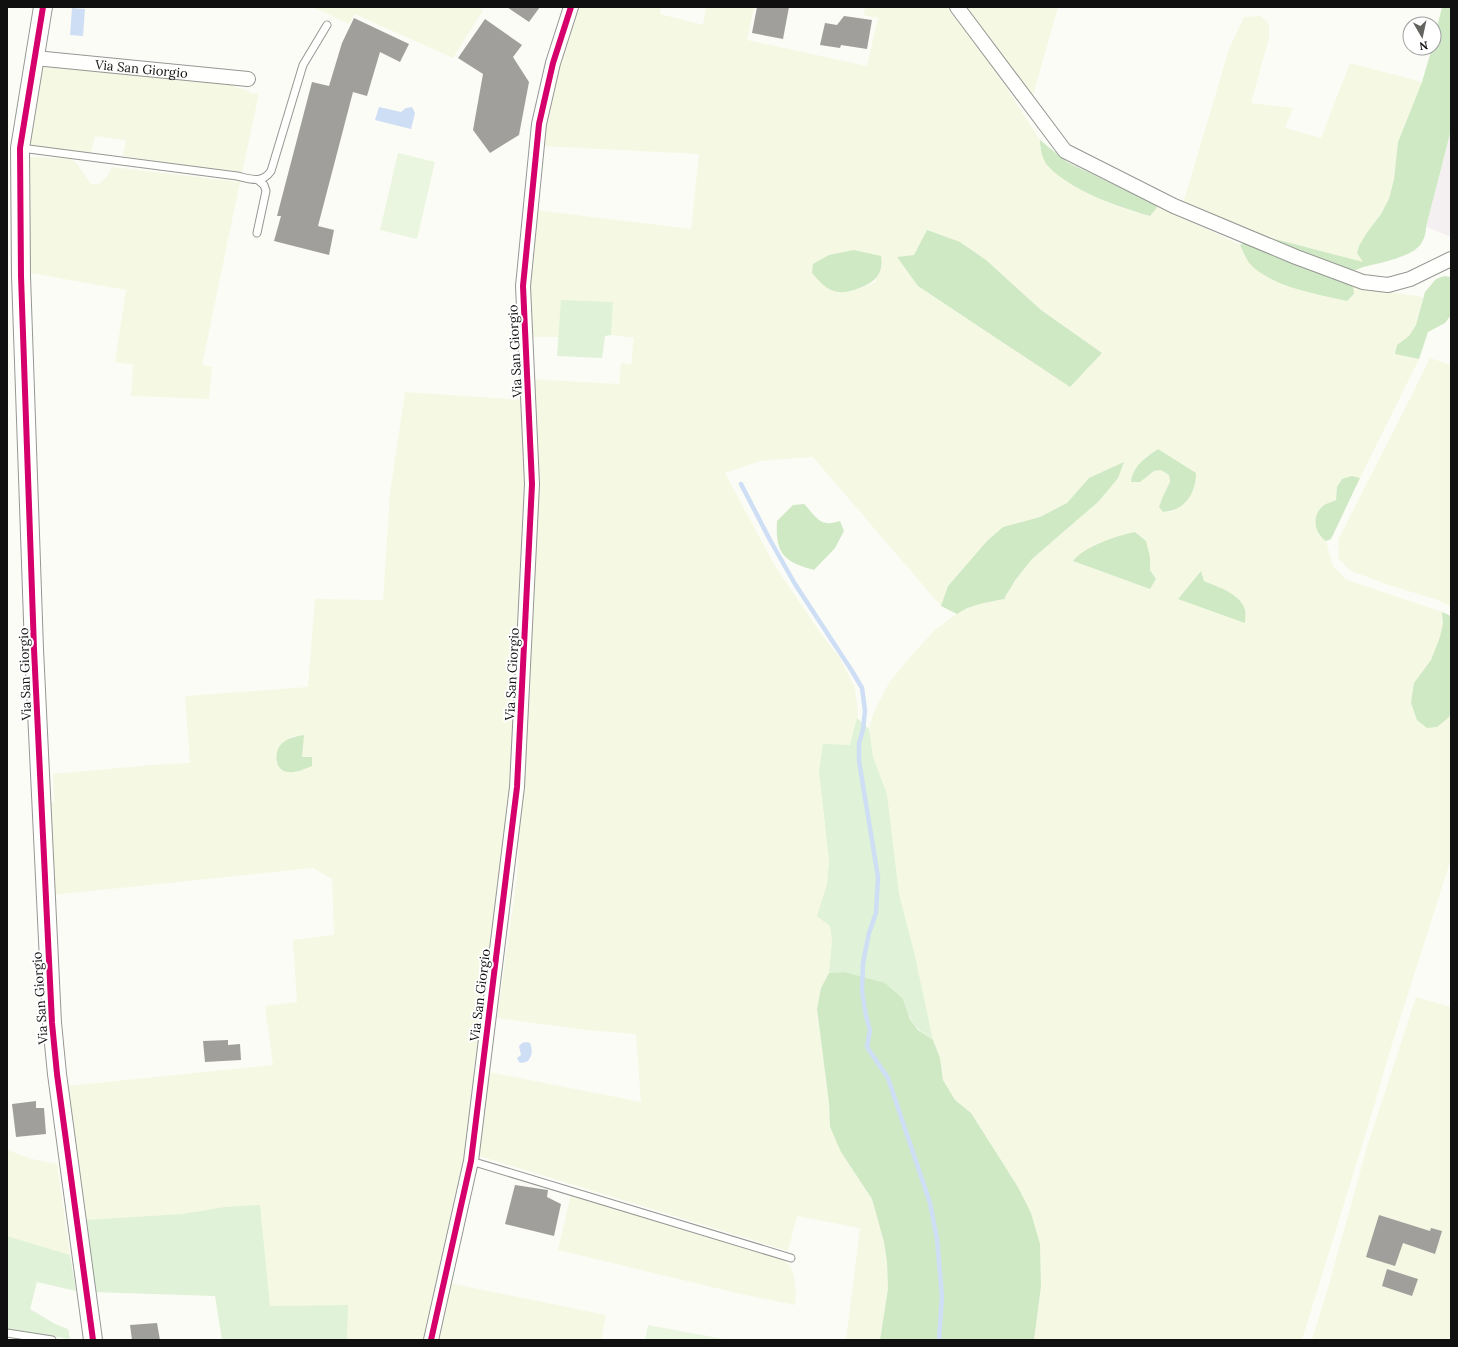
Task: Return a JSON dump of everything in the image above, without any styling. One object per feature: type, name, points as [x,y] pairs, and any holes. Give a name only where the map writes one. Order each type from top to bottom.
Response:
[{"type":"street","name":"Via San Giorgio","points":[[43,7],[20,148],[21,284],[34,633],[52,1023],[58,1082],[93,1340]]},
{"type":"street","name":"Via San Giorgio","points":[[431,1340],[471,1161],[517,787],[532,484],[523,286],[539,124],[553,63],[571,7]]},
{"type":"street","points":[[957,7],[1065,151],[1174,206],[1296,257],[1363,282],[1388,285],[1410,279],[1451,259]]},
{"type":"street","name":"Via San Giorgio","points":[[35,58],[248,79]]},
{"type":"lane","points":[[258,180],[267,177],[271,171],[303,65],[327,25]]},
{"type":"lane","points":[[20,148],[258,180],[264,185],[266,191],[257,232]]},
{"type":"lane","points":[[471,1161],[791,1258]]},
{"type":"lane","points":[[7,1333],[52,1340]]},
{"type":"shaded area","points":[[1451,130],[1451,237],[1426,227]]},
{"type":"green space","points":[[313,7],[477,7],[483,10],[453,58],[355,14],[349,24]]},
{"type":"green space","points":[[578,7],[661,7],[660,14],[703,25],[706,7],[754,7],[747,40],[867,66],[878,18],[864,15],[865,7],[947,7],[968,28],[1040,140],[1040,149],[1068,183],[1122,208],[1149,216],[1158,206],[1240,245],[1250,263],[1289,286],[1347,301],[1354,294],[1352,286],[1423,297],[1416,325],[1409,336],[1397,345],[1395,354],[1419,359],[1360,478],[1352,476],[1336,492],[1337,500],[1319,536],[1326,541],[1333,566],[1347,580],[1442,612],[1443,624],[1441,637],[1431,660],[1414,683],[1449,717],[1451,712],[1451,859],[1388,1057],[1302,1340],[1034,1340],[1041,1287],[1040,1244],[1031,1213],[1018,1187],[971,1113],[955,1100],[943,1080],[940,1058],[933,1040],[915,956],[899,894],[887,794],[873,757],[869,729],[874,712],[889,683],[909,658],[935,630],[962,610],[975,605],[1005,599],[1016,579],[1032,559],[1098,502],[1118,478],[1089,478],[1067,503],[1040,517],[1003,527],[987,541],[948,586],[941,606],[813,457],[760,461],[725,473],[775,566],[819,631],[839,657],[855,688],[858,711],[856,728],[850,745],[822,802],[829,861],[827,884],[818,916],[830,926],[832,941],[829,973],[821,988],[817,1009],[829,1103],[830,1128],[852,1169],[872,1199],[884,1242],[887,1262],[888,1289],[880,1340],[846,1340],[860,1228],[797,1216],[788,1251],[476,1155],[489,1072],[641,1102],[636,1034],[586,1030],[497,1018],[517,877],[524,728],[530,379],[619,384],[621,363],[631,364],[634,338],[611,335],[613,302],[562,300],[559,337],[529,337],[528,298],[535,210],[691,229],[699,154],[540,146],[567,34]],"holes":[[[960,242],[986,260],[1041,310],[1102,353],[1070,387],[898,257],[914,255]],[[854,250],[872,255],[882,264],[874,282],[850,291],[838,292]],[[1158,449],[1192,491],[1189,498],[1172,512],[1163,512],[1159,507],[1170,482],[1169,475],[1161,470],[1154,471],[1148,476],[1131,482],[1133,473],[1143,461]],[[1135,532],[1150,557],[1150,570],[1156,579],[1150,589],[1073,561],[1096,544]],[[1201,571],[1204,581],[1217,586],[1238,598],[1178,598]]]},
{"type":"green space","points":[[961,7],[1058,7],[1032,99]]},
{"type":"green space","points":[[1442,7],[1451,7],[1451,130],[1422,242],[1412,252],[1396,259],[1363,267],[1352,272],[1354,294],[1347,301],[1282,284],[1259,272],[1250,264],[1240,245],[1259,235],[1363,262],[1357,253],[1359,246],[1381,214],[1389,199],[1394,179],[1398,142],[1422,82],[1430,56],[1442,56],[1442,16],[1440,16]]},
{"type":"green space","points":[[1261,16],[1269,24],[1269,38],[1251,103],[1293,108],[1285,128],[1321,138],[1350,63],[1422,82],[1398,142],[1394,179],[1389,199],[1381,214],[1373,224],[1363,263],[1259,235],[1182,207],[1229,49],[1244,17]]},
{"type":"green space","points":[[37,64],[213,80],[246,90],[252,94],[259,93],[242,173],[123,156],[126,140],[95,136],[91,153],[23,144]]},
{"type":"green space","points":[[1040,140],[1067,162],[1158,206],[1150,216],[1109,203],[1069,183],[1057,175],[1048,166],[1044,160]]},
{"type":"green space","points":[[398,153],[435,162],[417,239],[380,230]]},
{"type":"green space","points":[[36,157],[71,159],[77,164],[91,184],[99,184],[106,178],[112,167],[240,182],[202,365],[212,367],[209,399],[131,396],[133,365],[115,362],[126,290],[25,272],[22,158]]},
{"type":"green space","points":[[927,230],[960,242],[986,260],[1041,310],[1102,353],[1070,387],[918,286],[897,257],[914,255]]},
{"type":"green space","points":[[854,250],[881,256],[882,263],[879,273],[873,281],[868,284],[848,292],[835,291],[824,285],[812,273],[813,264],[829,255]]},
{"type":"green space","points":[[1444,276],[1451,277],[1451,315],[1445,323],[1428,332],[1419,359],[1395,354],[1397,345],[1409,336],[1416,325],[1425,292],[1436,279]]},
{"type":"green space","points":[[561,300],[613,302],[611,335],[605,336],[602,358],[557,356]]},
{"type":"green space","points":[[1430,358],[1451,365],[1451,607],[1438,600],[1392,586],[1351,571],[1339,559],[1338,540]]},
{"type":"green space","points":[[405,392],[525,400],[526,440],[511,757],[502,878],[468,1150],[449,1225],[425,1340],[347,1340],[348,1305],[270,1306],[225,1207],[182,1214],[83,1220],[67,1086],[273,1065],[265,1006],[297,1002],[293,940],[334,935],[332,879],[313,868],[52,895],[49,802],[54,802],[53,774],[190,763],[185,696],[308,687],[315,599],[383,600],[390,493]],"holes":[[[303,735],[302,757],[276,757],[280,747],[293,736]]]},
{"type":"green space","points":[[1158,449],[1196,473],[1194,487],[1188,500],[1171,511],[1163,512],[1159,507],[1170,482],[1169,475],[1161,470],[1154,471],[1140,482],[1131,482],[1134,471],[1140,463]]},
{"type":"green space","points":[[1124,462],[1118,478],[1098,502],[1032,559],[1016,579],[1005,599],[986,602],[957,614],[941,606],[948,586],[987,541],[1003,527],[1040,517],[1067,503],[1089,478]]},
{"type":"green space","points":[[1352,476],[1360,478],[1331,539],[1326,541],[1322,538],[1317,529],[1317,514],[1324,505],[1336,500],[1337,487],[1342,479]]},
{"type":"green space","points":[[804,504],[817,518],[823,522],[830,523],[840,521],[844,531],[835,548],[814,570],[795,564],[789,560],[780,549],[778,541],[777,521],[793,505]]},
{"type":"green space","points":[[1135,532],[1146,541],[1150,557],[1150,570],[1156,579],[1150,589],[1073,561],[1085,551],[1101,542]]},
{"type":"green space","points":[[1201,571],[1204,581],[1234,595],[1243,604],[1245,610],[1245,623],[1178,599]]},
{"type":"green space","points":[[1442,612],[1451,616],[1451,712],[1449,717],[1437,727],[1427,728],[1417,720],[1411,703],[1414,683],[1431,660],[1440,637],[1443,624]]},
{"type":"green space","points":[[857,718],[869,729],[873,757],[887,794],[899,894],[915,956],[933,1040],[921,1031],[911,1019],[903,999],[844,972],[829,973],[832,941],[830,926],[817,916],[827,884],[829,861],[819,772],[823,744],[850,745]]},
{"type":"green space","points":[[304,735],[302,757],[312,757],[312,766],[294,772],[284,771],[279,766],[276,759],[279,747],[290,738]]},
{"type":"green space","points":[[844,972],[885,983],[903,999],[910,1019],[918,1030],[933,1040],[940,1058],[943,1080],[955,1100],[971,1113],[1018,1187],[1031,1213],[1040,1244],[1041,1287],[1034,1340],[880,1340],[888,1289],[887,1262],[884,1242],[872,1199],[841,1152],[830,1127],[829,1103],[817,1009],[821,988],[829,973]]},
{"type":"green space","points":[[1416,997],[1451,1007],[1451,1340],[1312,1340],[1367,1147]]},
{"type":"green space","points":[[7,1150],[32,1159],[57,1164],[70,1255],[7,1236]]},
{"type":"green space","points":[[571,1194],[781,1257],[790,1266],[794,1275],[796,1294],[795,1305],[741,1294],[558,1250]]},
{"type":"green space","points":[[260,1205],[270,1306],[348,1305],[347,1340],[222,1340],[215,1296],[92,1292],[83,1220],[182,1214],[225,1207]]},
{"type":"green space","points":[[7,1236],[70,1255],[76,1291],[37,1282],[30,1309],[55,1324],[68,1329],[70,1339],[7,1329]]},
{"type":"green space","points":[[449,1283],[606,1315],[601,1340],[436,1340]]},
{"type":"green space","points":[[648,1325],[729,1340],[645,1340]]},
{"type":"water","points":[[72,8],[85,9],[83,36],[70,35]]},
{"type":"water","points":[[379,107],[401,112],[406,108],[412,107],[415,113],[411,129],[375,120]]},
{"type":"water","points":[[526,1042],[530,1043],[532,1053],[528,1061],[522,1063],[519,1062],[517,1058],[521,1055],[519,1046]]},
{"type":"building","points":[[507,7],[540,7],[529,22]]},
{"type":"building","points":[[757,7],[789,7],[783,39],[752,33]]},
{"type":"building","points":[[844,16],[872,20],[867,49],[841,45],[840,48],[820,45],[825,23],[837,25]]},
{"type":"building","points":[[354,18],[409,44],[400,62],[380,52],[367,96],[353,92],[318,226],[334,230],[329,255],[274,241],[281,216],[277,216],[312,82],[329,86],[342,43]]},
{"type":"building","points":[[485,19],[522,45],[513,57],[529,82],[519,135],[490,153],[473,130],[483,74],[458,58]]},
{"type":"building","points":[[228,1040],[228,1045],[240,1044],[241,1060],[205,1062],[203,1041]]},
{"type":"building","points":[[36,1101],[36,1108],[44,1108],[46,1134],[16,1137],[12,1104]]},
{"type":"building","points":[[515,1185],[548,1190],[547,1197],[561,1204],[554,1236],[505,1224]]},
{"type":"building","points":[[1379,1215],[1430,1231],[1431,1228],[1442,1231],[1435,1254],[1403,1243],[1395,1266],[1366,1257]]},
{"type":"building","points":[[1387,1269],[1418,1279],[1412,1296],[1382,1286]]},
{"type":"building","points":[[157,1323],[160,1340],[132,1340],[130,1325]]},
{"type":"waterway","points":[[741,484],[795,584],[862,688],[865,711],[863,729],[859,744],[859,761],[878,877],[876,913],[869,933],[863,963],[862,991],[870,1030],[867,1047],[888,1078],[930,1203],[937,1239],[942,1296],[939,1340]]},
{"type":"cycle path","points":[[43,7],[20,148],[21,276],[34,649],[52,1023],[57,1074],[93,1340]]},
{"type":"cycle path","points":[[431,1340],[471,1161],[517,787],[532,484],[523,286],[539,124],[553,63],[571,7]]}]
